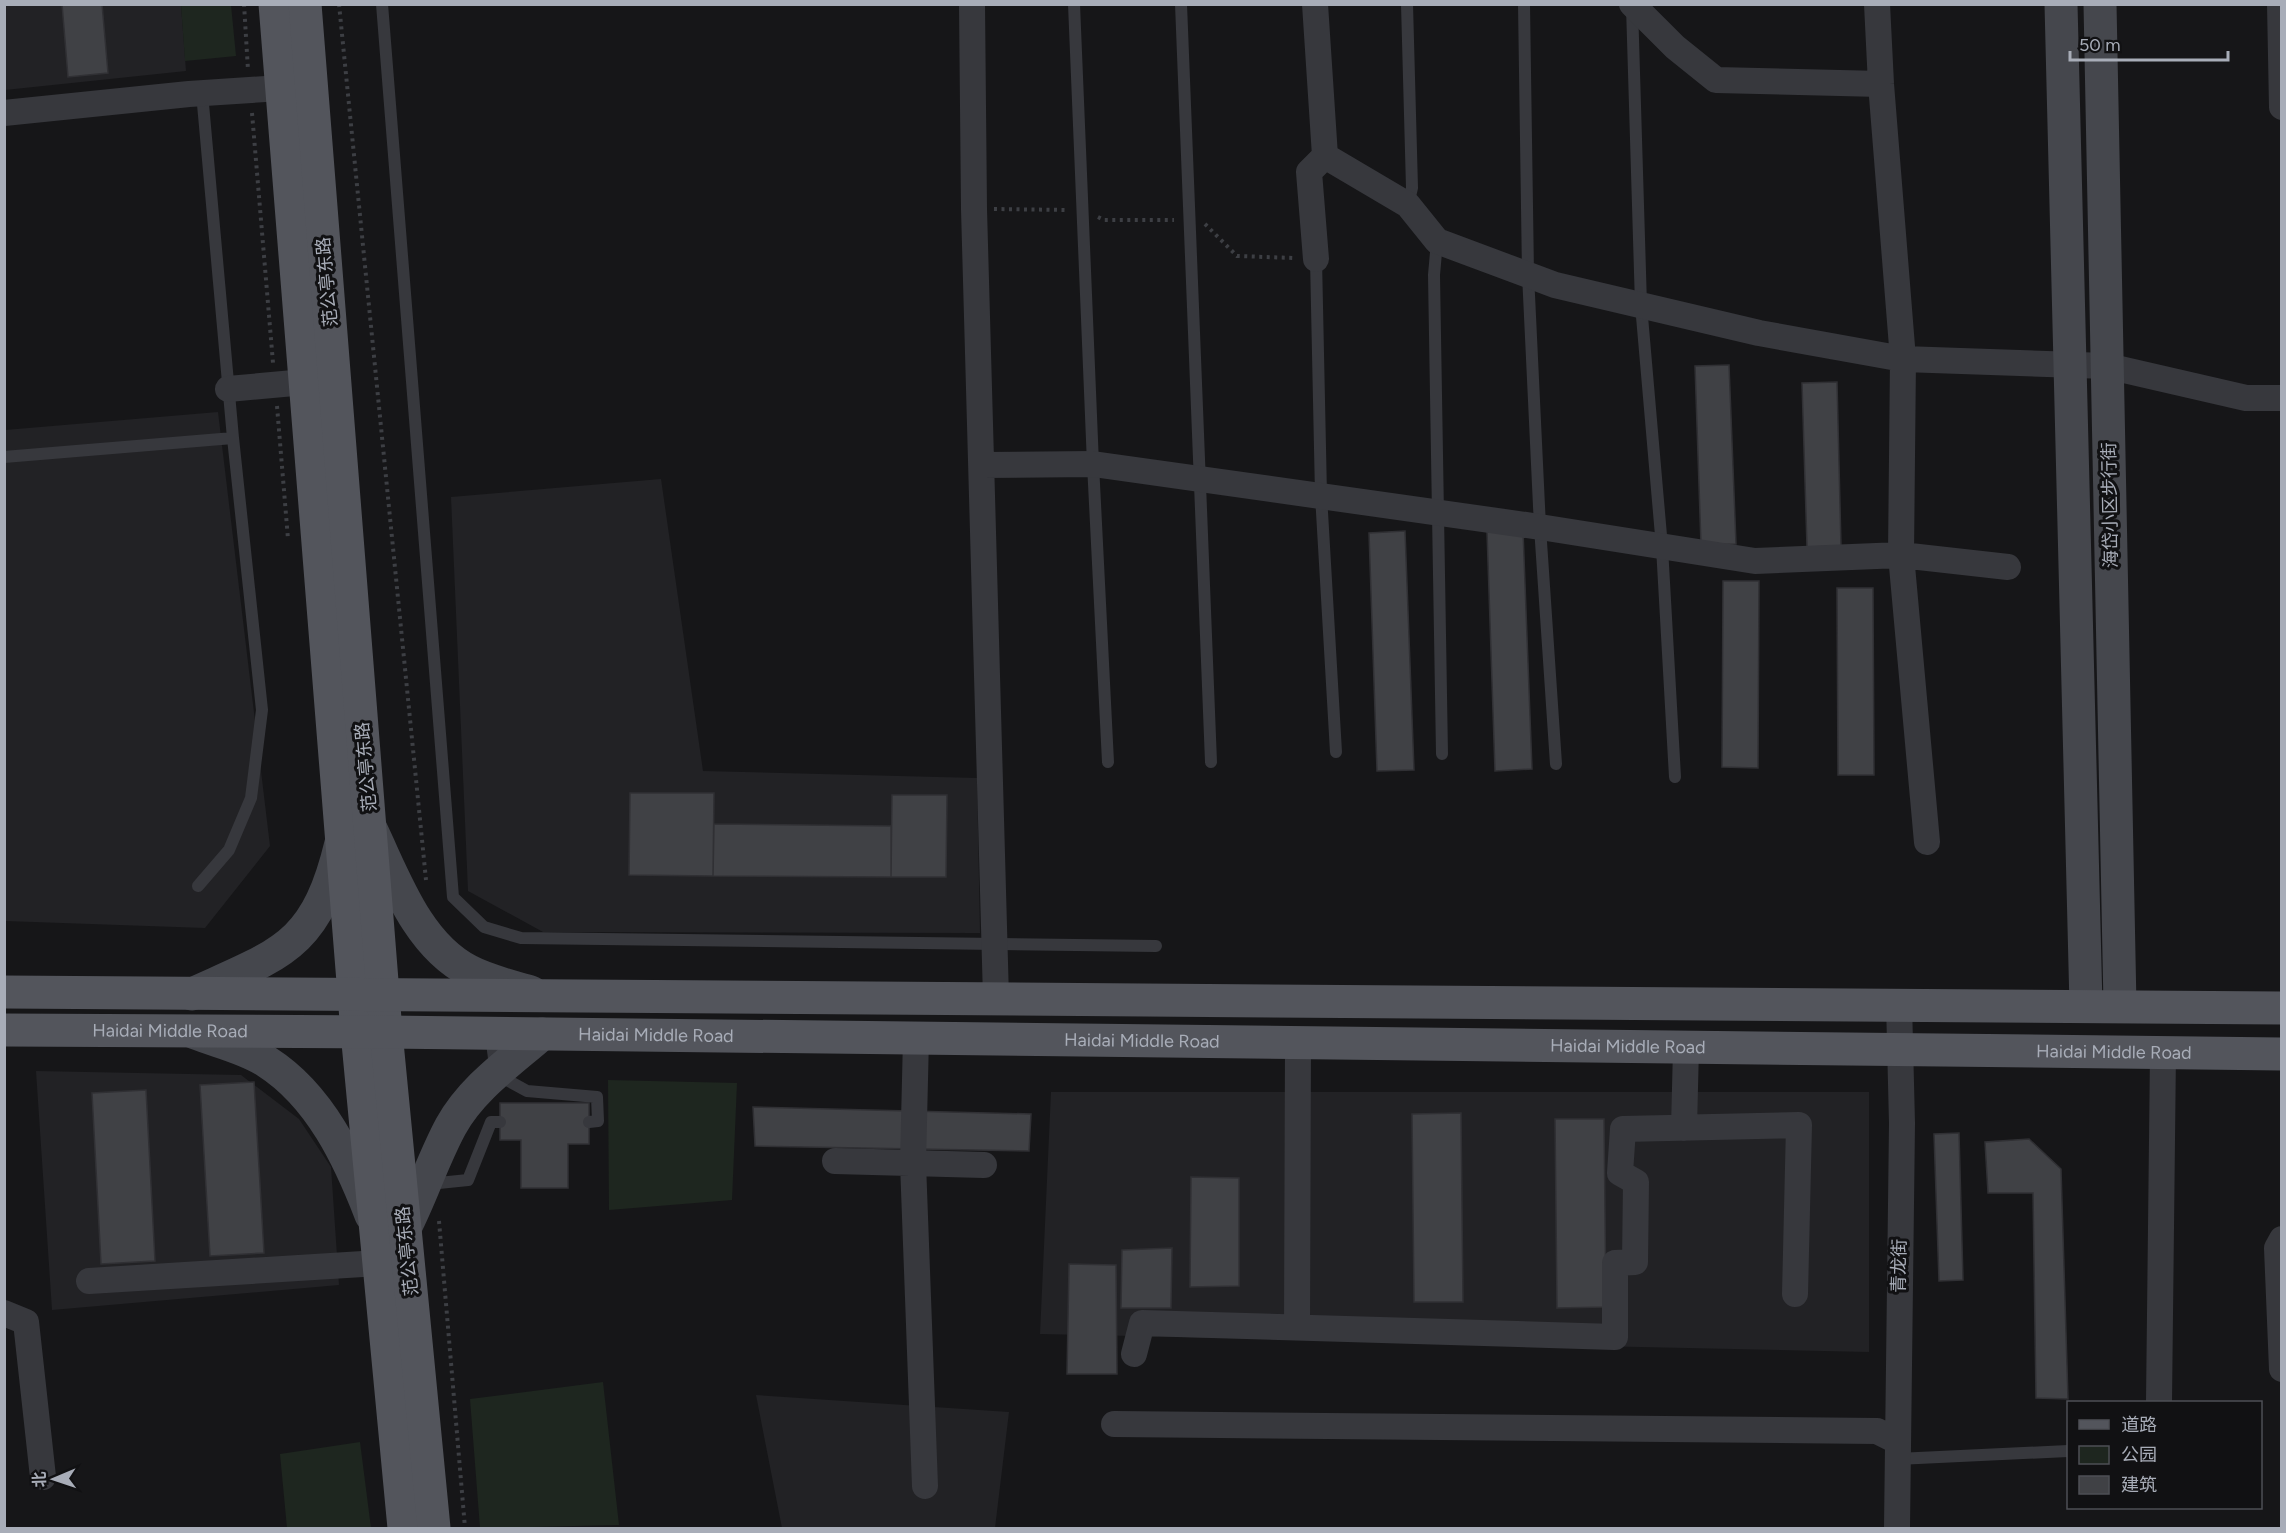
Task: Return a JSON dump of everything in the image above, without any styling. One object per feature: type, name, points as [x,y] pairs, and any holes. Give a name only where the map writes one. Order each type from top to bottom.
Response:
[{"type":"main road","name":"范公亭东路","points":[[275,4],[266,89],[290,383],[357,834]]},
{"type":"main road","name":"范公亭东路","points":[[305,4],[371,1032],[390,1228],[434,1528]]},
{"type":"main road","name":"Haidai Middle Road","points":[[4,992],[1899,1003],[2282,1008]]},
{"type":"main road","name":"Haidai Middle Road","points":[[4,1030],[490,1033],[2282,1054]]},
{"type":"main road","name":"范公亭东路","points":[[371,1032],[421,1185],[390,1228],[379,1263],[404,1528]]},
{"type":"street","points":[[972,4],[974,209],[996,998]]},
{"type":"street","points":[[1315,4],[1325,156],[1309,172],[1316,259]]},
{"type":"street","points":[[1632,4],[1675,47],[1716,80],[1881,84]]},
{"type":"street","points":[[1877,4],[1881,84],[1903,359],[1901,555],[1927,842]]},
{"type":"street","name":"海岱小区步行街","points":[[2061,4],[2086,1006]]},
{"type":"street","name":"海岱小区步行街","points":[[2100,4],[2120,1006]]},
{"type":"street","points":[[2280,4],[2282,106]]},
{"type":"street","points":[[4,112],[266,89]]},
{"type":"street","points":[[1325,156],[1408,205],[1437,241],[1556,285],[1759,333],[1903,359],[2107,366],[2246,398],[2282,398]]},
{"type":"street","points":[[228,389],[290,383]]},
{"type":"street","points":[[982,465],[1093,464],[1540,527],[1755,561],[1901,555],[2008,567]]},
{"type":"street","points":[[192,994],[267,959],[294,942],[314,917],[357,834],[415,919],[450,959],[480,975],[541,995]]},
{"type":"street","name":"青龙街","points":[[1897,1528],[1902,1123],[1899,1003]]},
{"type":"street","points":[[190,1031],[267,1061],[296,1087],[324,1119],[390,1228]]},
{"type":"street","points":[[421,1185],[451,1125],[465,1106],[496,1074],[542,1034]]},
{"type":"street","points":[[916,1038],[913,1163],[925,1486]]},
{"type":"street","points":[[1296,1327],[1298,1043]]},
{"type":"street","points":[[1684,1128],[1686,1048]]},
{"type":"street","points":[[2159,1401],[2163,1052]]},
{"type":"street","points":[[1134,1354],[1142,1323],[1615,1337],[1615,1263],[1635,1262],[1636,1182],[1620,1173],[1623,1129],[1799,1125],[1795,1293]]},
{"type":"street","points":[[835,1161],[984,1165]]},
{"type":"street","points":[[2282,1239],[2277,1248],[2282,1368]]},
{"type":"street","points":[[89,1281],[379,1263]]},
{"type":"street","points":[[4,1313],[26,1322],[43,1478]]},
{"type":"street","points":[[1114,1424],[1877,1431],[1897,1450]]},
{"type":"lane","points":[[382,4],[453,897],[484,927],[521,938],[1156,946]]},
{"type":"lane","points":[[1074,4],[1108,762]]},
{"type":"lane","points":[[1181,4],[1211,762]]},
{"type":"lane","points":[[1407,4],[1412,188],[1408,205]]},
{"type":"lane","points":[[1524,4],[1528,274],[1540,527],[1556,764]]},
{"type":"lane","points":[[1632,4],[1641,305],[1662,547],[1675,777]]},
{"type":"lane","points":[[198,886],[229,850],[251,798],[262,710],[232,438],[202,93]]},
{"type":"lane","points":[[1437,241],[1434,275],[1442,754]]},
{"type":"lane","points":[[1316,259],[1321,495],[1336,752]]},
{"type":"lane","points":[[4,457],[232,438]]},
{"type":"lane","points":[[490,1033],[496,1074],[527,1091],[597,1097],[598,1121],[589,1122]]},
{"type":"lane","points":[[421,1185],[468,1180],[491,1122],[500,1122]]},
{"type":"lane","points":[[1897,1450],[2067,1451]]},
{"type":"path","points":[[244,4],[266,89],[290,383],[289,550]]},
{"type":"path","points":[[339,4],[427,891]]},
{"type":"path","points":[[974,209],[1082,210],[1104,220],[1190,220],[1206,224],[1237,256],[1316,259]]},
{"type":"path","points":[[421,1185],[465,1528]]},
{"type":"shaded area","points":[[4,5],[181,5],[186,71],[5,90]]},
{"type":"shaded area","points":[[218,412],[270,846],[205,928],[5,921],[5,430]]},
{"type":"shaded area","points":[[661,479],[703,771],[977,778],[980,933],[543,932],[468,891],[451,497]]},
{"type":"shaded area","points":[[36,1071],[241,1075],[299,1119],[331,1167],[339,1285],[52,1310]]},
{"type":"shaded area","points":[[1051,1092],[1869,1092],[1869,1352],[1040,1334]]},
{"type":"shaded area","points":[[756,1395],[1009,1412],[995,1528],[782,1528]]},
{"type":"green space","points":[[181,5],[231,5],[236,56],[185,61]]},
{"type":"green space","points":[[608,1080],[737,1083],[732,1200],[609,1210]]},
{"type":"green space","points":[[603,1382],[619,1525],[480,1528],[470,1399]]},
{"type":"green space","points":[[360,1442],[371,1528],[287,1528],[280,1454]]},
{"type":"building","points":[[62,4],[102,4],[108,73],[68,77]]},
{"type":"building","points":[[1729,365],[1736,544],[1701,545],[1695,366]]},
{"type":"building","points":[[1837,382],[1841,546],[1807,547],[1802,383]]},
{"type":"building","points":[[1405,531],[1414,770],[1377,771],[1369,533]]},
{"type":"building","points":[[1523,531],[1532,769],[1495,771],[1487,532]]},
{"type":"building","points":[[1723,581],[1759,581],[1758,768],[1722,767]]},
{"type":"building","points":[[1837,588],[1873,588],[1874,775],[1838,775]]},
{"type":"building","points":[[630,793],[714,793],[713,876],[629,875]]},
{"type":"building","points":[[892,795],[947,795],[946,877],[891,877]]},
{"type":"building","points":[[714,824],[891,826],[891,877],[713,876]]},
{"type":"building","points":[[254,1082],[264,1253],[210,1256],[200,1085]]},
{"type":"building","points":[[146,1090],[155,1261],[101,1264],[92,1093]]},
{"type":"building","points":[[500,1103],[589,1103],[589,1144],[568,1144],[568,1188],[521,1188],[521,1140],[500,1140]]},
{"type":"building","points":[[753,1107],[1031,1114],[1029,1151],[755,1146]]},
{"type":"building","points":[[1461,1113],[1463,1302],[1414,1302],[1412,1114]]},
{"type":"building","points":[[1555,1119],[1604,1119],[1606,1307],[1557,1308]]},
{"type":"building","points":[[1959,1133],[1963,1280],[1939,1281],[1934,1134]]},
{"type":"building","points":[[2029,1139],[2061,1169],[2068,1399],[2036,1398],[2033,1193],[1988,1193],[1985,1142]]},
{"type":"building","points":[[1191,1177],[1239,1178],[1239,1286],[1190,1287]]},
{"type":"building","points":[[1191,1177],[1239,1178],[1239,1286],[1190,1287]]},
{"type":"building","points":[[1172,1248],[1171,1308],[1121,1308],[1122,1250]]},
{"type":"building","points":[[1172,1248],[1171,1308],[1121,1308],[1122,1250]]},
{"type":"building","points":[[1069,1264],[1116,1265],[1117,1374],[1067,1374]]},
{"type":"building","points":[[1069,1264],[1116,1265],[1117,1374],[1067,1374]]}]
